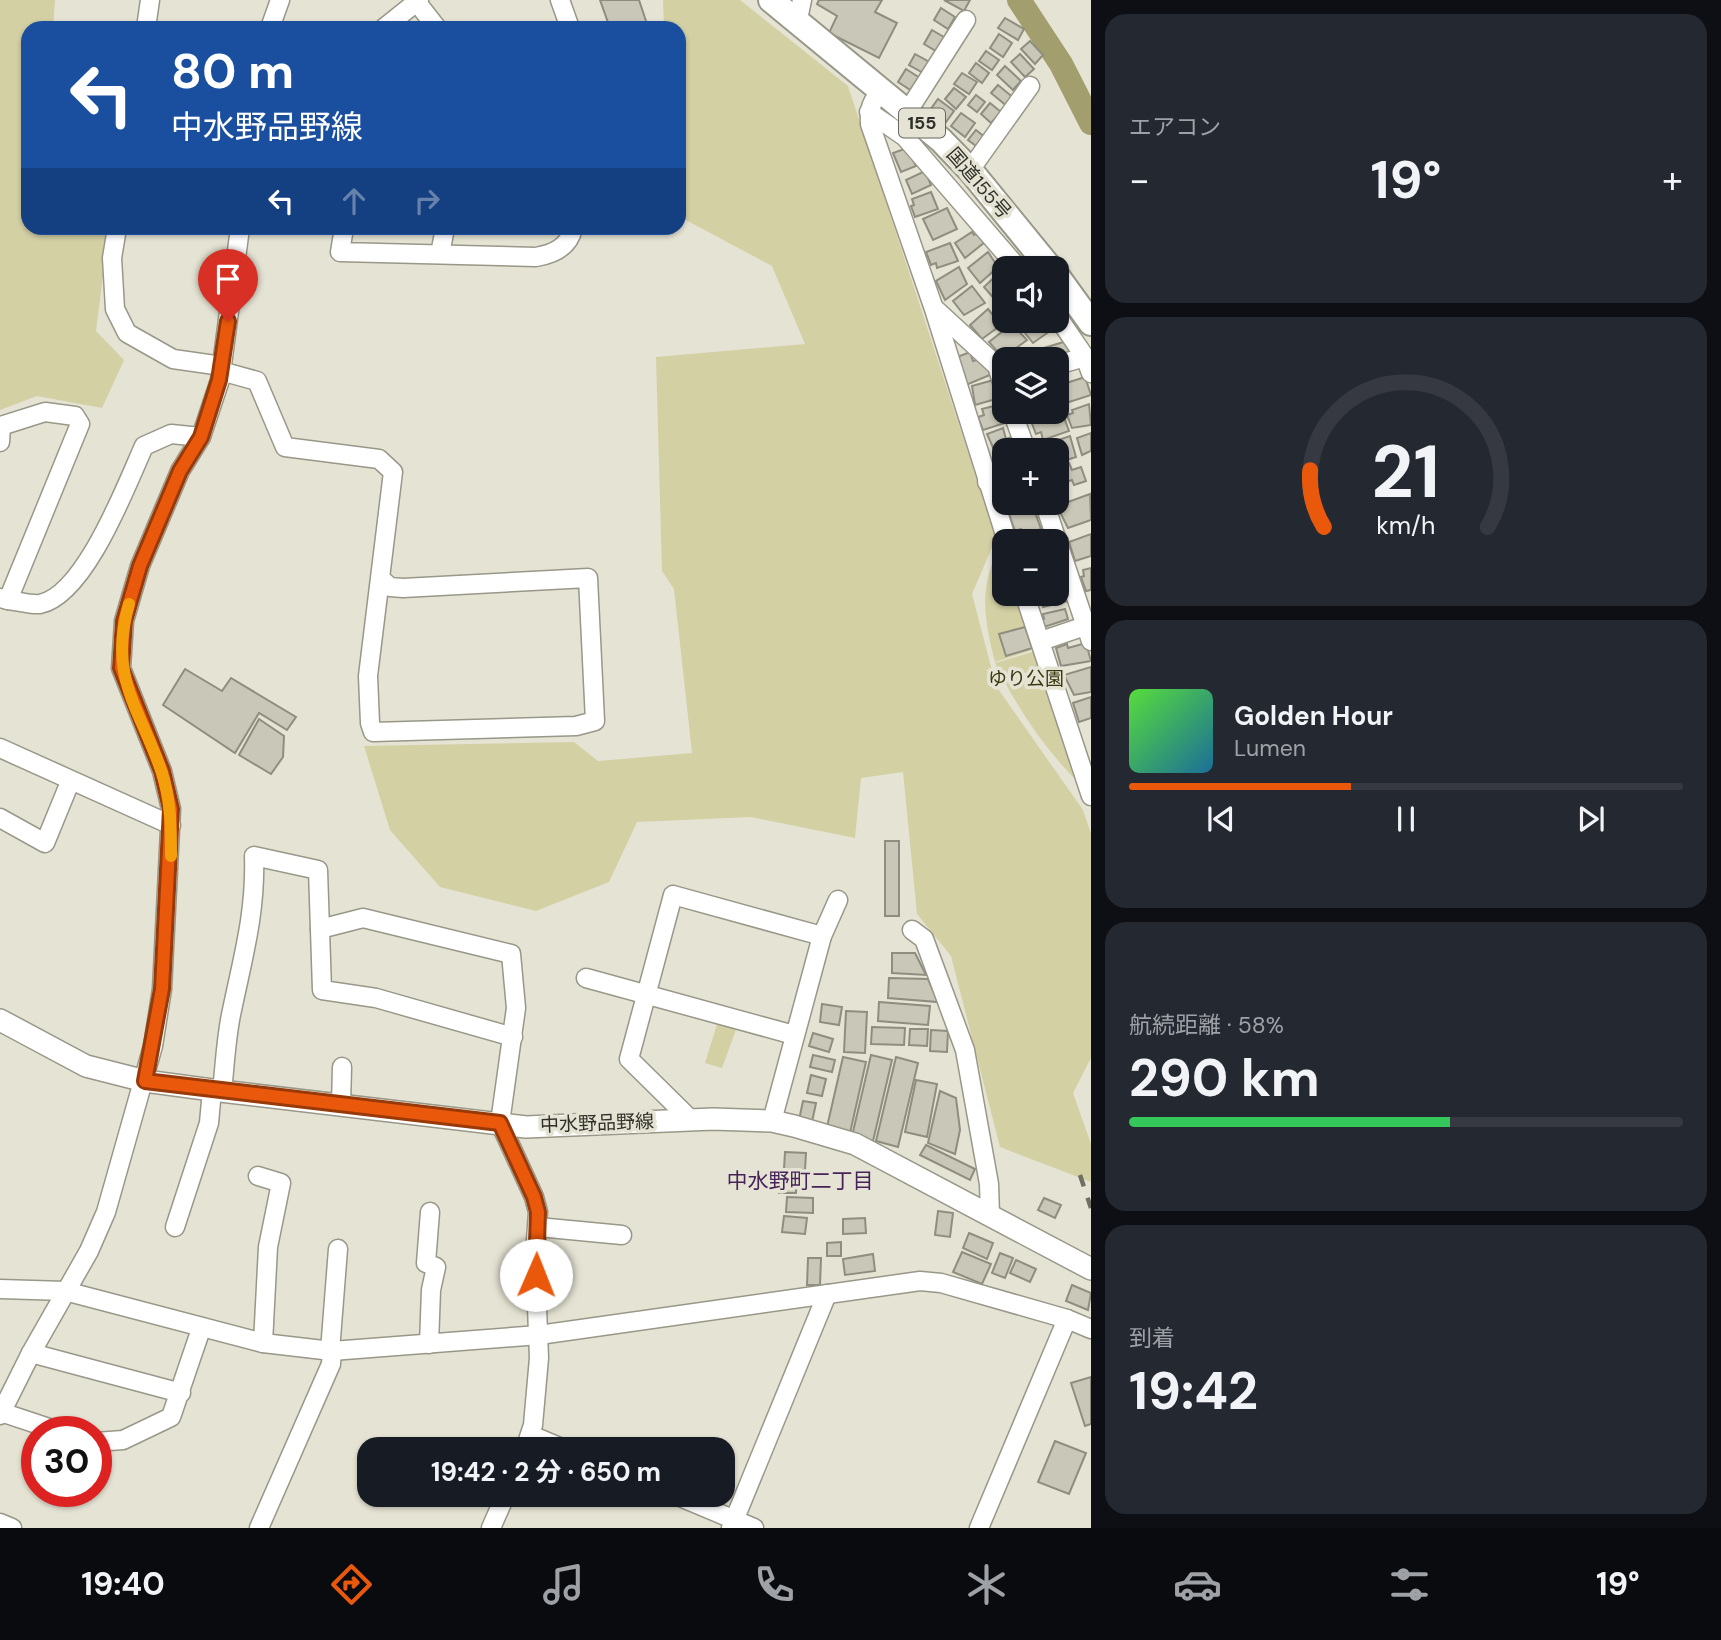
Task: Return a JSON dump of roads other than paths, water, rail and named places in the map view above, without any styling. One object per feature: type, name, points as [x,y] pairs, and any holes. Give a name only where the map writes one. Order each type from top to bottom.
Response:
[{"type":"highway","name":"国道155号","points":[[771,0],[800,12],[883,91],[908,111],[970,170],[1040,256]]},
{"type":"highway","points":[[1069,293],[1091,323]]},
{"type":"main road","name":"中水野品野線","points":[[0,1020],[86,1066],[145,1081],[526,1126],[690,1119],[772,1121],[855,1144],[1091,1269]]},
{"type":"street","points":[[147,21],[150,0]]},
{"type":"street","points":[[272,21],[280,0]]},
{"type":"street","points":[[560,0],[568,21]]},
{"type":"street","points":[[393,21],[417,1],[432,21]]},
{"type":"street","points":[[908,111],[966,20]]},
{"type":"street","points":[[970,170],[1030,86]]},
{"type":"street","points":[[883,91],[874,98],[869,112],[870,124],[934,309],[1003,529]]},
{"type":"street","points":[[869,112],[905,137],[1008,256]]},
{"type":"street","points":[[116,235],[112,258],[115,309],[127,333],[173,359],[222,368],[257,380],[285,447],[379,459],[393,472],[368,676],[370,723],[373,732],[576,726],[595,721],[588,578],[402,588],[390,587],[381,579]]},
{"type":"street","points":[[21,1420],[1,1414],[31,1353],[89,1251],[106,1212],[145,1081],[162,989],[171,809],[162,771],[121,668],[124,621],[140,566],[175,483],[201,437],[222,368],[239,235]]},
{"type":"street","points":[[343,235],[340,252],[552,255],[565,244],[570,235]]},
{"type":"street","points":[[440,254],[444,235]]},
{"type":"street","points":[[934,309],[992,361]]},
{"type":"street","points":[[1068,333],[1088,365]]},
{"type":"street","points":[[1069,365],[1088,365]]},
{"type":"street","points":[[0,442],[1,426],[44,412],[75,416],[80,424],[4,599],[40,604],[68,589],[108,528],[144,446],[171,435],[201,437]]},
{"type":"street","points":[[987,482],[992,480]]},
{"type":"street","points":[[1041,641],[1089,630],[1049,515]]},
{"type":"street","points":[[1029,606],[1091,796]]},
{"type":"street","points":[[0,748],[171,825]]},
{"type":"street","points":[[0,818],[45,843],[70,782]]},
{"type":"street","points":[[175,1227],[209,1123],[241,980],[256,897],[254,856],[318,870],[322,990],[376,998],[513,1037]]},
{"type":"street","points":[[690,1119],[629,1059],[673,895],[821,936]]},
{"type":"street","points":[[772,1121],[821,936],[838,901]]},
{"type":"street","points":[[320,929],[363,918],[512,954],[516,1008],[500,1123],[534,1197],[538,1227],[535,1254],[539,1335],[529,1437]]},
{"type":"street","points":[[912,930],[924,939],[965,1050],[989,1184],[990,1215]]},
{"type":"street","points":[[586,978],[794,1035]]},
{"type":"street","points":[[341,1104],[342,1067]]},
{"type":"street","points":[[258,1176],[281,1182],[268,1247],[263,1343]]},
{"type":"street","points":[[429,1344],[431,1290],[436,1267],[426,1263],[430,1212]]},
{"type":"street","points":[[538,1227],[622,1236]]},
{"type":"street","points":[[259,1528],[331,1364],[338,1249]]},
{"type":"street","points":[[0,1289],[65,1291],[201,1329],[263,1343],[331,1351],[539,1335],[920,1281],[941,1283],[1067,1319],[1091,1329]]},
{"type":"street","points":[[732,1524],[827,1294]]},
{"type":"street","points":[[979,1528],[1067,1319]]},
{"type":"street","points":[[112,1441],[123,1440],[172,1417],[201,1329]]},
{"type":"street","points":[[31,1353],[181,1393]]},
{"type":"street","points":[[491,1528],[500,1507]]},
{"type":"street","points":[[699,1507],[732,1524],[754,1528]]},
{"type":"street","points":[[0,1523],[12,1528]]},
{"type":"waterway","points":[[1019,0],[1061,64],[1091,123]]},
{"type":"railway","points":[[1080,1175],[1091,1208]]},
{"type":"district","name":"中水野町二丁目","points":[[800,1181]]},
{"type":"park label","name":"ゆり公園","points":[[1026,678]]}]
